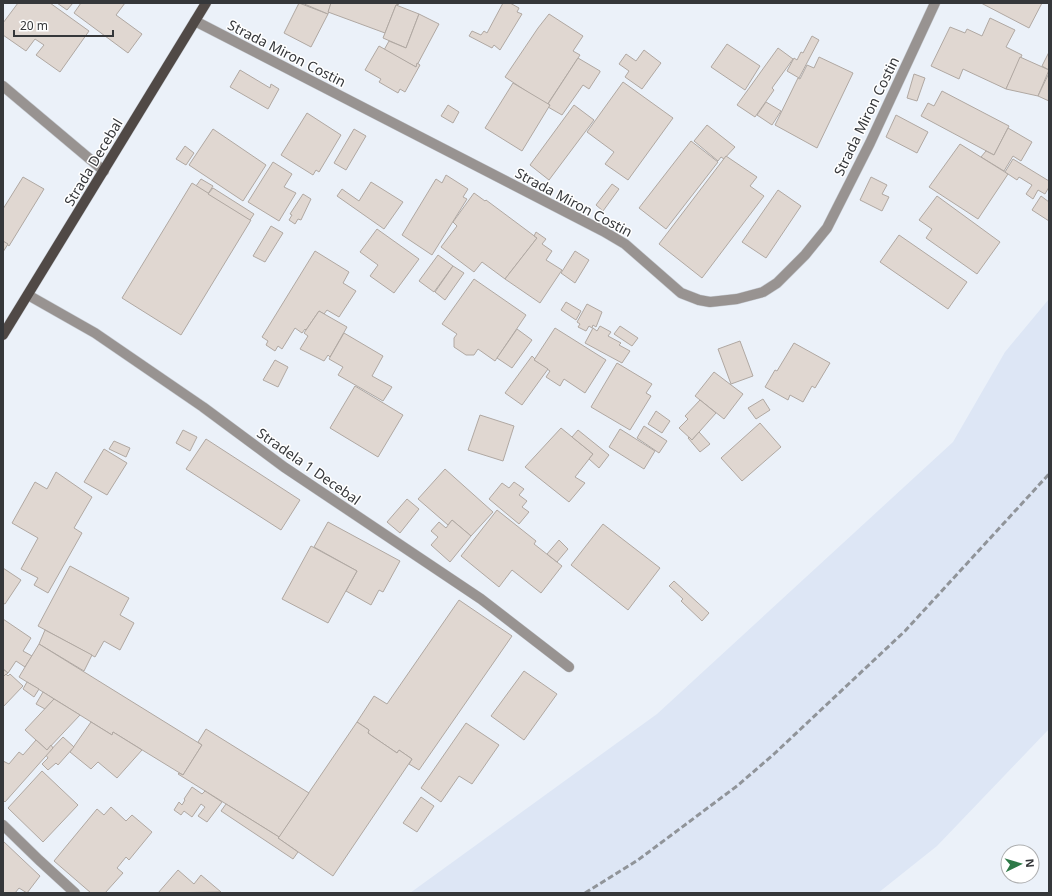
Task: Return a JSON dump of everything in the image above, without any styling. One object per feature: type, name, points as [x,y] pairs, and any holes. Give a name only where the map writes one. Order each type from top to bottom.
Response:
[{"type":"main road","name":"Strada Decebal","points":[[3,335],[206,3]]},
{"type":"street","name":"Strada Miron Costin","points":[[195,21],[603,231],[625,244],[681,293],[710,302],[724,301],[763,292],[777,282],[805,255],[827,228],[870,143],[935,3]]},
{"type":"street","points":[[3,86],[104,171]]},
{"type":"street","name":"Stradela 1 Decebal","points":[[28,295],[101,337],[202,407],[336,504],[482,599],[569,667]]},
{"type":"street","points":[[3,825],[75,893]]},
{"type":"shaded area","points":[[1049,299],[1049,729],[937,846],[878,893],[410,893],[657,714],[953,442],[1005,352]]},
{"type":"building","points":[[18,3],[50,3],[89,31],[60,72],[36,55],[44,45],[35,39],[26,51],[3,35],[3,23]]},
{"type":"building","points":[[57,3],[73,3],[67,10]]},
{"type":"building","points":[[81,3],[125,3],[116,15],[142,34],[128,53],[74,13]]},
{"type":"building","points":[[299,3],[328,14],[311,47],[284,33]]},
{"type":"building","points":[[302,3],[331,3],[328,14]]},
{"type":"building","points":[[331,3],[399,4],[396,5],[385,33],[328,12]]},
{"type":"building","points":[[503,3],[510,3],[519,8],[517,12],[522,14],[500,50],[494,45],[492,48],[469,36],[472,31],[481,35],[484,31],[487,33]]},
{"type":"building","points":[[981,3],[1042,3],[1029,28]]},
{"type":"building","points":[[396,5],[419,14],[406,48],[383,38]]},
{"type":"building","points":[[419,14],[439,24],[416,67],[384,50],[389,41],[406,48]]},
{"type":"building","points":[[549,14],[583,36],[573,51],[580,55],[547,105],[505,77]]},
{"type":"building","points":[[990,18],[1015,30],[1006,47],[1022,55],[1006,89],[963,69],[959,79],[931,66],[950,27],[965,33],[967,29],[982,36]]},
{"type":"building","points":[[812,36],[819,40],[799,78],[787,71],[794,58],[797,60],[801,52],[803,53]]},
{"type":"building","points":[[727,44],[760,66],[745,90],[711,67]]},
{"type":"building","points":[[379,46],[416,67],[417,63],[420,65],[405,92],[400,89],[398,93],[379,82],[381,79],[365,70]]},
{"type":"building","points":[[778,48],[793,59],[772,88],[774,90],[755,117],[737,105]]},
{"type":"building","points":[[644,50],[661,63],[642,89],[625,77],[629,71],[619,64],[626,54],[636,61]]},
{"type":"building","points":[[1049,52],[1049,70],[1042,66]]},
{"type":"building","points":[[819,57],[853,73],[817,148],[775,125],[798,78],[800,79],[807,65],[814,68]]},
{"type":"building","points":[[1020,57],[1049,70],[1038,96],[1006,89]]},
{"type":"building","points":[[578,58],[600,72],[589,89],[583,85],[562,115],[548,107],[550,105],[548,104]]},
{"type":"building","points":[[240,70],[270,88],[271,84],[279,89],[268,109],[230,87]]},
{"type":"building","points":[[1049,73],[1049,101],[1038,96]]},
{"type":"building","points":[[914,74],[925,78],[917,101],[907,98]]},
{"type":"building","points":[[623,82],[673,118],[628,180],[605,164],[614,152],[587,132]]},
{"type":"building","points":[[513,83],[550,105],[522,151],[485,128]]},
{"type":"building","points":[[942,91],[1009,126],[994,155],[921,116],[928,103],[934,106]]},
{"type":"building","points":[[766,102],[781,111],[772,125],[757,115]]},
{"type":"building","points":[[448,105],[459,112],[453,123],[441,116]]},
{"type":"building","points":[[574,105],[594,120],[549,180],[530,165]]},
{"type":"building","points":[[307,113],[341,135],[319,172],[316,170],[313,175],[281,155]]},
{"type":"building","points":[[896,115],[928,132],[917,153],[886,137]]},
{"type":"building","points":[[707,125],[735,147],[724,159],[721,157],[718,161],[694,141]]},
{"type":"building","points":[[1008,128],[1032,142],[1021,161],[1013,156],[1004,171],[981,157],[986,151],[994,155]]},
{"type":"building","points":[[213,129],[266,165],[243,201],[189,165]]},
{"type":"building","points":[[354,129],[366,136],[346,170],[334,163]]},
{"type":"building","points":[[691,141],[718,162],[666,229],[639,208]]},
{"type":"building","points":[[960,144],[1008,174],[978,219],[929,187]]},
{"type":"building","points":[[185,146],[194,153],[186,165],[176,159]]},
{"type":"building","points":[[726,156],[757,177],[750,186],[764,196],[702,278],[659,244]]},
{"type":"building","points":[[1013,159],[1049,181],[1049,187],[1045,194],[1038,190],[1033,199],[1026,194],[1032,185],[1019,177],[1017,180],[1005,172]]},
{"type":"building","points":[[273,162],[292,174],[284,187],[296,193],[279,221],[248,202]]},
{"type":"building","points":[[446,175],[468,189],[463,197],[467,199],[432,255],[402,235],[436,179],[442,183]]},
{"type":"building","points":[[23,177],[44,189],[9,246],[3,241],[3,209]]},
{"type":"building","points":[[871,177],[887,185],[882,194],[889,197],[882,211],[860,200]]},
{"type":"building","points":[[201,179],[213,186],[208,194],[196,186]]},
{"type":"building","points":[[371,182],[403,202],[384,229],[337,196],[342,189],[359,201]]},
{"type":"building","points":[[192,183],[251,220],[181,335],[122,298]]},
{"type":"building","points":[[612,184],[619,189],[603,211],[596,205]]},
{"type":"building","points":[[213,188],[254,214],[250,220],[208,194]]},
{"type":"building","points":[[778,190],[801,206],[766,258],[742,242]]},
{"type":"building","points":[[474,193],[485,201],[486,200],[537,238],[505,279],[482,262],[474,272],[441,247],[457,226],[453,222]]},
{"type":"building","points":[[303,194],[311,199],[301,220],[298,219],[295,224],[289,220],[292,215],[290,214]]},
{"type":"building","points":[[937,196],[1000,242],[977,274],[926,238],[932,229],[919,220]]},
{"type":"building","points":[[1041,196],[1049,202],[1049,221],[1032,210]]},
{"type":"building","points":[[271,226],[283,233],[265,262],[253,256]]},
{"type":"building","points":[[377,229],[419,259],[394,293],[370,276],[378,265],[360,252]]},
{"type":"building","points":[[536,232],[546,239],[542,244],[552,251],[546,260],[562,270],[540,303],[505,279],[537,238],[534,236]]},
{"type":"building","points":[[899,235],[967,282],[948,309],[880,262]]},
{"type":"building","points":[[3,241],[8,244],[3,252]]},
{"type":"building","points":[[315,251],[349,272],[343,283],[356,291],[339,317],[327,310],[324,314],[319,311],[306,330],[305,329],[302,333],[295,328],[282,349],[278,346],[275,351],[266,345],[268,341],[262,337]]},
{"type":"building","points":[[575,251],[589,260],[575,283],[561,273]]},
{"type":"building","points":[[438,255],[453,266],[434,292],[419,281]]},
{"type":"building","points":[[453,266],[464,273],[445,300],[435,292]]},
{"type":"building","points":[[474,279],[526,315],[495,361],[478,349],[474,355],[466,355],[454,347],[454,338],[457,334],[442,324]]},
{"type":"building","points":[[566,302],[581,311],[576,320],[561,310]]},
{"type":"building","points":[[587,304],[602,312],[596,327],[593,325],[592,328],[589,326],[586,331],[578,327],[580,324],[577,322]]},
{"type":"building","points":[[319,311],[347,327],[330,357],[328,355],[324,361],[300,349],[308,336],[304,333]]},
{"type":"building","points":[[600,326],[611,332],[608,336],[621,343],[619,345],[630,351],[622,363],[585,343],[593,328],[597,331]]},
{"type":"building","points":[[620,326],[638,338],[632,346],[614,334]]},
{"type":"building","points":[[555,328],[606,360],[585,393],[564,379],[560,386],[546,377],[550,371],[534,360]]},
{"type":"building","points":[[517,329],[532,340],[512,368],[497,358]]},
{"type":"building","points":[[344,333],[383,356],[372,376],[392,387],[383,401],[338,375],[343,367],[329,359]]},
{"type":"building","points":[[740,341],[753,376],[731,384],[718,349]]},
{"type":"building","points":[[794,343],[830,363],[815,388],[812,386],[803,402],[790,395],[788,400],[765,387],[775,370],[777,371]]},
{"type":"building","points":[[532,356],[535,359],[534,360],[548,369],[522,405],[505,393]]},
{"type":"building","points":[[275,360],[288,367],[278,387],[263,380]]},
{"type":"building","points":[[617,363],[652,384],[646,393],[651,396],[630,430],[591,407]]},
{"type":"building","points":[[714,372],[743,394],[724,419],[695,396]]},
{"type":"building","points":[[355,386],[403,415],[378,457],[330,428]]},
{"type":"building","points":[[763,399],[770,410],[756,419],[748,408]]},
{"type":"building","points":[[700,400],[716,413],[692,440],[679,428],[688,419],[685,416]]},
{"type":"building","points":[[656,411],[670,421],[662,433],[648,424]]},
{"type":"building","points":[[480,415],[514,426],[503,461],[468,450]]},
{"type":"building","points":[[760,423],[781,447],[742,481],[721,458]]},
{"type":"building","points":[[644,426],[667,441],[659,453],[637,438]]},
{"type":"building","points":[[561,428],[593,454],[575,477],[585,483],[569,502],[525,467]]},
{"type":"building","points":[[620,429],[655,451],[644,469],[609,447]]},
{"type":"building","points":[[183,430],[197,437],[190,451],[176,443]]},
{"type":"building","points":[[578,430],[609,455],[599,468],[589,459],[593,454],[572,437]]},
{"type":"building","points":[[699,432],[710,444],[700,452],[688,438],[689,437],[692,440]]},
{"type":"building","points":[[206,439],[300,500],[281,530],[186,469]]},
{"type":"building","points":[[114,441],[130,448],[126,457],[109,449]]},
{"type":"building","points":[[104,449],[127,463],[107,495],[84,482]]},
{"type":"building","points":[[445,469],[493,512],[471,536],[452,520],[448,525],[418,499]]},
{"type":"building","points":[[56,472],[92,497],[74,528],[82,533],[48,593],[34,585],[38,578],[21,569],[38,538],[12,523],[35,482],[47,489]]},
{"type":"building","points":[[514,482],[524,489],[519,495],[527,501],[522,507],[529,512],[519,524],[489,499],[502,483],[509,488]]},
{"type":"building","points":[[407,499],[419,509],[400,533],[387,522]]},
{"type":"building","points":[[497,510],[536,541],[534,544],[562,566],[541,593],[512,570],[499,587],[461,556]]},
{"type":"building","points":[[452,520],[471,536],[450,562],[431,545],[438,537],[431,531],[439,522],[446,528]]},
{"type":"building","points":[[328,522],[400,561],[383,592],[379,590],[371,605],[346,591],[357,571],[314,547]]},
{"type":"building","points":[[603,524],[660,568],[628,610],[571,565]]},
{"type":"building","points":[[559,540],[568,549],[557,562],[547,554]]},
{"type":"building","points":[[311,546],[357,571],[328,623],[282,599]]},
{"type":"building","points":[[70,566],[129,598],[120,615],[134,623],[120,650],[104,641],[95,657],[38,626]]},
{"type":"building","points":[[3,568],[21,580],[5,604],[3,603]]},
{"type":"building","points":[[674,581],[709,613],[702,621],[681,601],[683,599],[669,586]]},
{"type":"building","points":[[459,600],[512,636],[419,770],[409,764],[412,759],[399,750],[397,753],[368,733],[369,730],[357,722],[374,696],[387,704]]},
{"type":"building","points":[[3,619],[31,638],[23,651],[32,656],[25,667],[16,661],[8,673],[3,669]]},
{"type":"building","points":[[45,630],[92,655],[84,671],[39,644]]},
{"type":"building","points":[[39,644],[202,745],[183,775],[113,732],[112,735],[19,677]]},
{"type":"building","points":[[3,669],[8,673],[3,677]]},
{"type":"building","points":[[524,671],[557,694],[524,740],[491,716]]},
{"type":"building","points":[[6,674],[8,676],[10,674],[23,686],[3,707],[3,677]]},
{"type":"building","points":[[27,682],[39,689],[34,697],[23,689]]},
{"type":"building","points":[[43,692],[54,699],[45,709],[36,704]]},
{"type":"building","points":[[54,699],[80,715],[47,750],[25,730]]},
{"type":"building","points":[[91,722],[112,735],[113,732],[142,750],[117,778],[98,762],[91,769],[70,752]]},
{"type":"building","points":[[357,722],[369,730],[368,733],[397,753],[399,750],[412,759],[333,876],[278,838]]},
{"type":"building","points":[[466,723],[499,745],[472,784],[459,776],[441,802],[421,788]]},
{"type":"building","points":[[206,729],[309,793],[279,837],[178,774],[183,775],[202,745],[198,742]]},
{"type":"building","points":[[63,737],[74,747],[58,765],[56,763],[48,770],[42,764],[48,758],[46,755]]},
{"type":"building","points":[[36,740],[47,750],[51,745],[53,748],[5,802],[3,800],[3,761],[9,764],[19,752],[23,755]]},
{"type":"building","points":[[42,771],[78,805],[43,842],[8,808]]},
{"type":"building","points":[[192,787],[202,794],[205,791],[222,802],[207,822],[198,816],[205,807],[201,804],[192,817],[184,811],[181,815],[174,810],[179,802],[182,805]]},
{"type":"building","points":[[421,797],[434,806],[417,832],[403,823]]},
{"type":"building","points":[[226,804],[279,837],[278,838],[298,852],[293,859],[221,811]]},
{"type":"building","points":[[111,807],[126,821],[132,815],[152,832],[129,860],[126,857],[117,868],[123,873],[105,893],[91,893],[54,861],[97,809],[104,815]]},
{"type":"building","points":[[3,841],[40,876],[27,893],[19,888],[15,893],[3,893]]},
{"type":"building","points":[[178,870],[194,884],[201,875],[221,892],[158,893]]},
{"type":"railway","points":[[585,893],[638,860],[737,786],[774,754],[905,631],[1049,474]]}]
